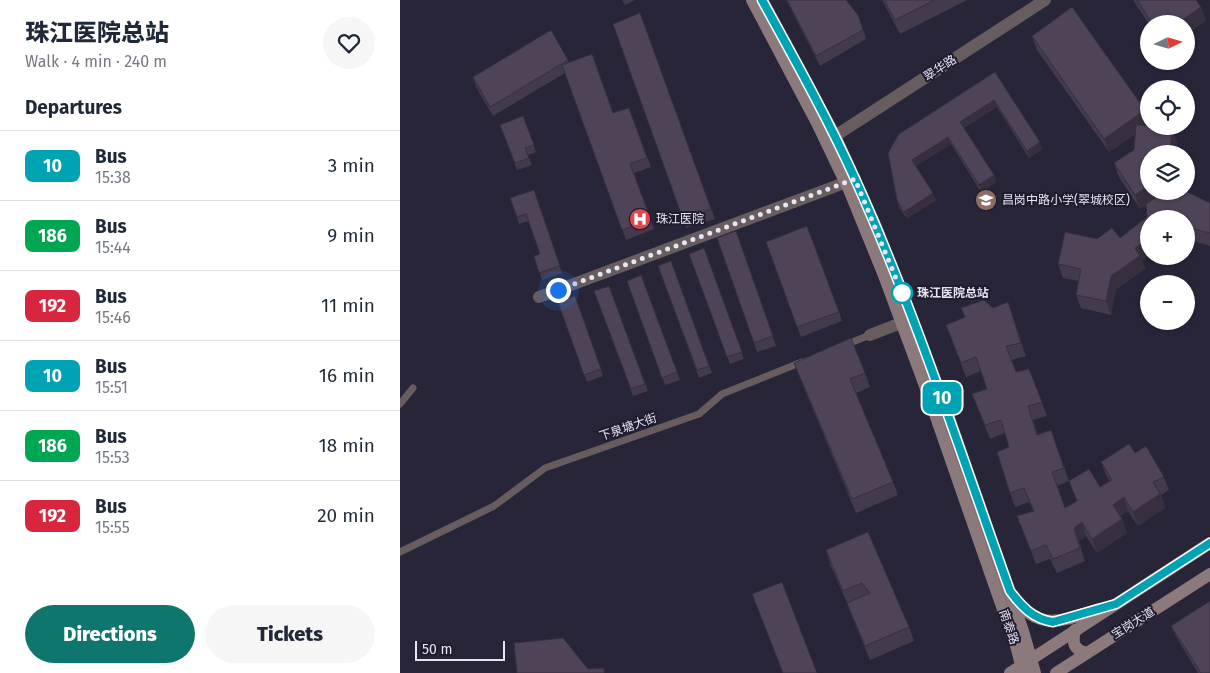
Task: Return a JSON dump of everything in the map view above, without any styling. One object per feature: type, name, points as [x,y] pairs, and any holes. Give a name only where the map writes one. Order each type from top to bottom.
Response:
[{"type":"main road","name":"南泰路","points":[[752,0],[817,123],[851,181],[883,244],[940,395],[1010,591],[1025,665]]},
{"type":"main road","name":"南泰路","points":[[762,0],[835,136],[1025,665],[1035,673]]},
{"type":"main road","name":"宝岗大道","points":[[1010,673],[1210,543]]},
{"type":"main road","name":"宝岗大道","points":[[1056,673],[1210,574]]},
{"type":"main road","points":[[1010,591],[1020,605],[1043,620],[1053,622],[1116,604]]},
{"type":"main road","points":[[1075,630],[1073,637],[1074,647],[1087,653]]},
{"type":"street","name":"翠华路","points":[[835,136],[1044,0]]},
{"type":"street","points":[[539,297],[851,181]]},
{"type":"street","points":[[870,335],[901,323]]},
{"type":"lane","points":[[835,349],[870,335]]},
{"type":"lane","name":"下泉塘大街","points":[[400,552],[494,506],[545,468],[699,414],[722,394],[811,359]]},
{"type":"lane","points":[[400,404],[413,388]]},
{"type":"building","points":[[787,0],[846,0],[858,15],[863,30],[816,56]]},
{"type":"building","points":[[884,0],[935,0],[895,20]]},
{"type":"building","points":[[1137,0],[1196,0],[1201,7],[1190,15],[1147,15]]},
{"type":"building","points":[[1072,7],[1140,103],[1140,114],[1104,139],[1032,36]]},
{"type":"building","points":[[640,13],[711,209],[683,219],[613,24]]},
{"type":"building","points":[[551,30],[568,60],[490,107],[473,77]]},
{"type":"building","points":[[592,54],[613,113],[629,108],[647,158],[630,164],[651,220],[622,230],[562,65]]},
{"type":"building","points":[[995,72],[1040,142],[1027,151],[994,100],[960,122],[994,175],[979,185],[948,137],[912,160],[933,193],[904,212],[897,200],[888,153],[899,134]]},
{"type":"building","points":[[523,116],[534,145],[525,148],[529,158],[515,163],[500,125]]},
{"type":"building","points":[[1136,125],[1140,125],[1140,135],[1171,135],[1171,145],[1140,145],[1140,192],[1135,195],[1114,163],[1134,150]]},
{"type":"building","points":[[534,190],[560,266],[539,273],[534,256],[540,254],[526,214],[517,217],[510,198]]},
{"type":"building","points":[[1195,196],[1210,203],[1210,233],[1195,229],[1195,210],[1146,210],[1146,204],[1152,200],[1195,200]]},
{"type":"building","points":[[1140,222],[1140,244],[1135,248],[1140,256],[1111,276],[1106,301],[1076,295],[1081,269],[1058,264],[1065,232],[1097,239],[1112,228],[1120,238]]},
{"type":"building","points":[[807,226],[839,312],[797,327],[766,242]]},
{"type":"building","points":[[736,231],[773,336],[754,343],[717,238]]},
{"type":"building","points":[[704,248],[742,352],[727,357],[689,254]]},
{"type":"building","points":[[671,261],[709,366],[697,370],[658,266]]},
{"type":"building","points":[[641,275],[677,372],[662,378],[627,281]]},
{"type":"building","points":[[609,286],[645,384],[631,389],[594,291]]},
{"type":"building","points":[[575,296],[601,369],[584,375],[558,302]]},
{"type":"building","points":[[984,300],[993,308],[1008,302],[1021,343],[1006,346],[1016,372],[1029,369],[1042,402],[1028,406],[1037,435],[1051,430],[1064,468],[1052,472],[1065,508],[1077,501],[1069,481],[1089,469],[1100,487],[1112,480],[1101,462],[1129,444],[1135,453],[1146,446],[1164,477],[1153,482],[1160,494],[1133,512],[1124,497],[1113,505],[1122,519],[1092,539],[1082,522],[1074,528],[1080,548],[1053,559],[1046,545],[1031,551],[1017,516],[1034,511],[1024,488],[1010,493],[997,452],[1009,447],[1001,420],[985,425],[972,394],[987,389],[976,357],[961,363],[946,325],[965,317],[961,308]]},
{"type":"building","points":[[851,338],[865,373],[850,379],[893,482],[852,499],[794,363]]},
{"type":"building","points":[[868,532],[909,627],[865,646],[847,603],[870,593],[862,583],[843,591],[826,550]]},
{"type":"building","points":[[782,582],[817,673],[783,673],[752,594]]},
{"type":"building","points":[[1210,601],[1210,673],[1201,673],[1171,626]]},
{"type":"building","points":[[563,638],[588,669],[604,668],[604,673],[517,673],[514,643]]},
{"type":"bus line","name":"10","points":[[762,0],[835,136],[876,227],[940,395],[1010,591],[1020,605],[1031,614],[1043,620],[1053,622],[1116,604],[1210,543]]},
{"type":"place","name":"昌岗中路小学(翠城校区)","points":[[986,200]]},
{"type":"place","name":"珠江医院","points":[[640,219]]},
{"type":"place","name":"珠江医院总站","points":[[902,293]]},
{"type":"route","points":[[558,290],[855,179],[902,293]]}]
